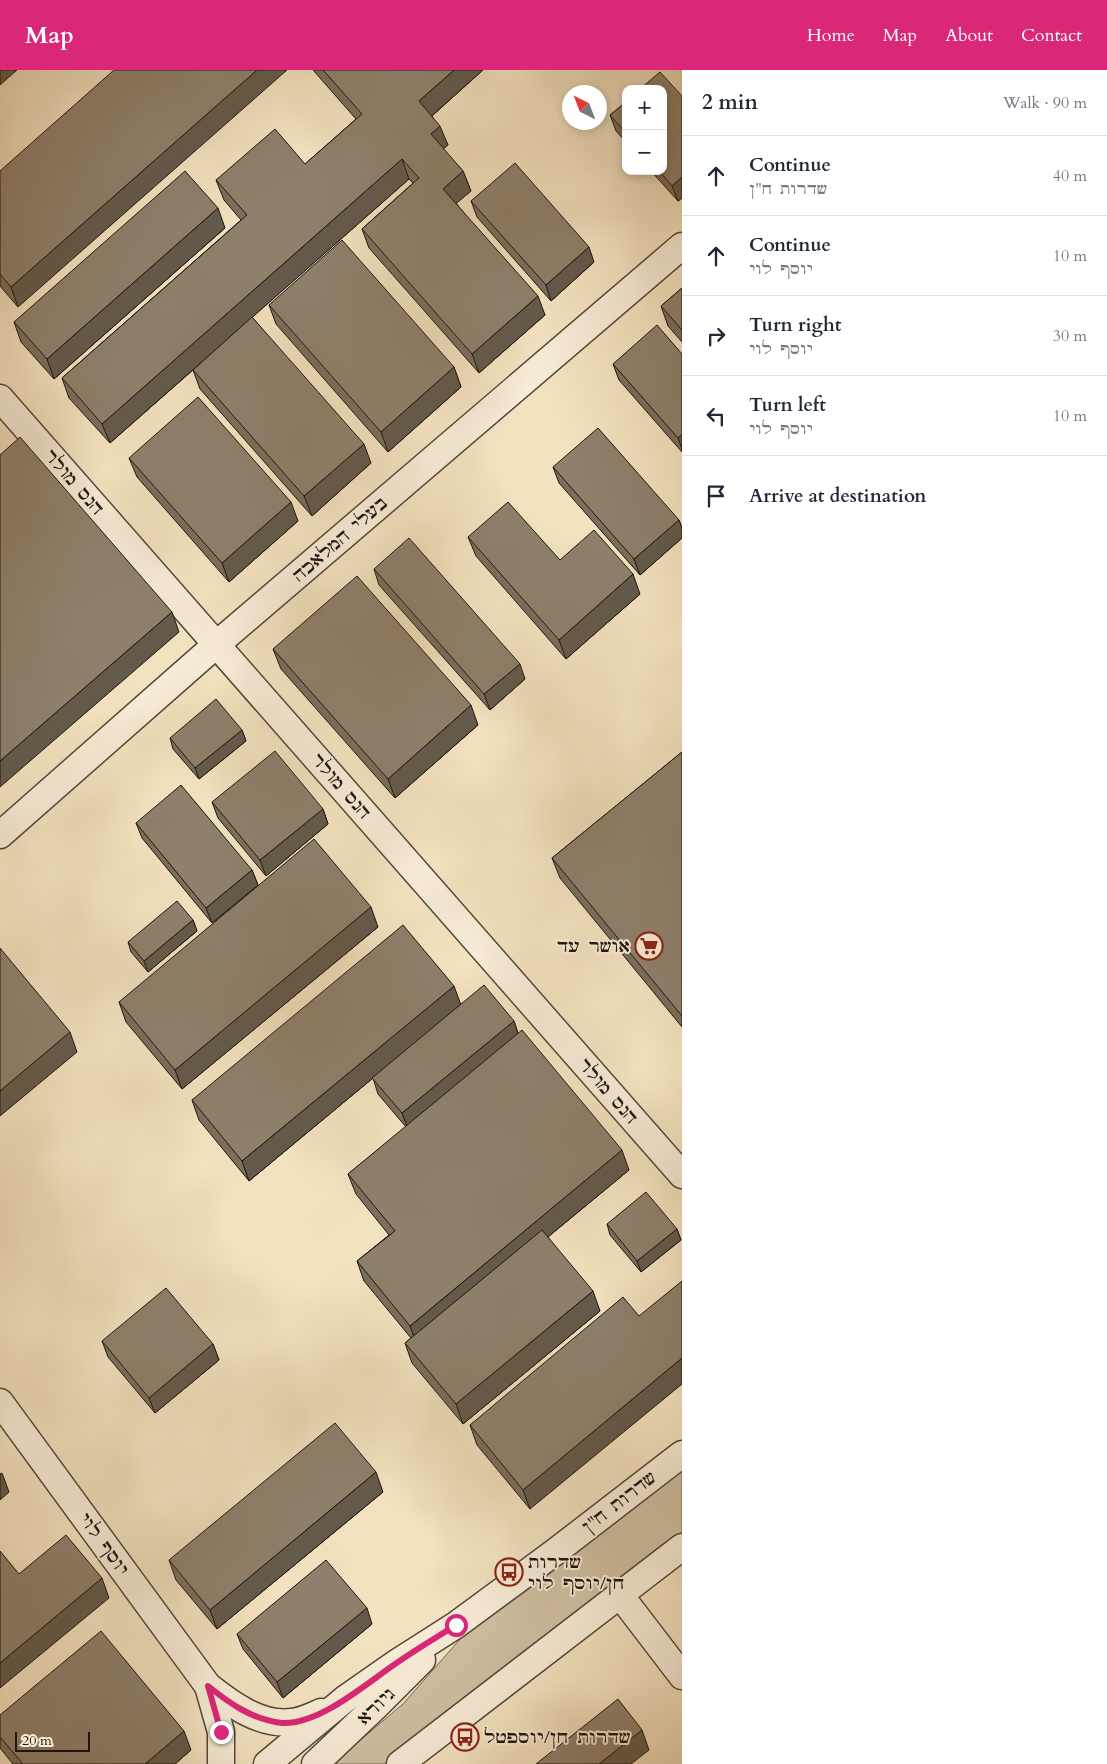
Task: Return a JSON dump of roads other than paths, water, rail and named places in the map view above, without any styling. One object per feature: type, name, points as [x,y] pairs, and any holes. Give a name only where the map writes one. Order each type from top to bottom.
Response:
[{"type":"street","name":"בעלי המלאכה","points":[[0,835],[217,644],[682,246]]},
{"type":"street","name":"הנס מולר","points":[[3,406],[217,644],[682,1175]]},
{"type":"street","name":"יוסף לוי","points":[[0,1402],[208,1686],[223,1698],[252,1715],[282,1723],[307,1718],[337,1705]]},
{"type":"street","name":"שדרות ח\"ן","points":[[267,1764],[337,1705],[398,1662],[456,1625],[682,1454]]},
{"type":"street","points":[[400,1764],[682,1548]]},
{"type":"street","points":[[620,1595],[682,1676]]},
{"type":"street","name":"גיורא","points":[[315,1764],[376,1707],[456,1625]]},
{"type":"street","name":"יוסף לוי","points":[[208,1686],[221,1732],[221,1764]]},
{"type":"place","name":"אושר עד","points":[[649,946]]},
{"type":"place","name":"שדרות חן/יוסף לוי","points":[[509,1572]]},
{"type":"place","name":"שדרות חן/יוספטל","points":[[465,1737]]}]
